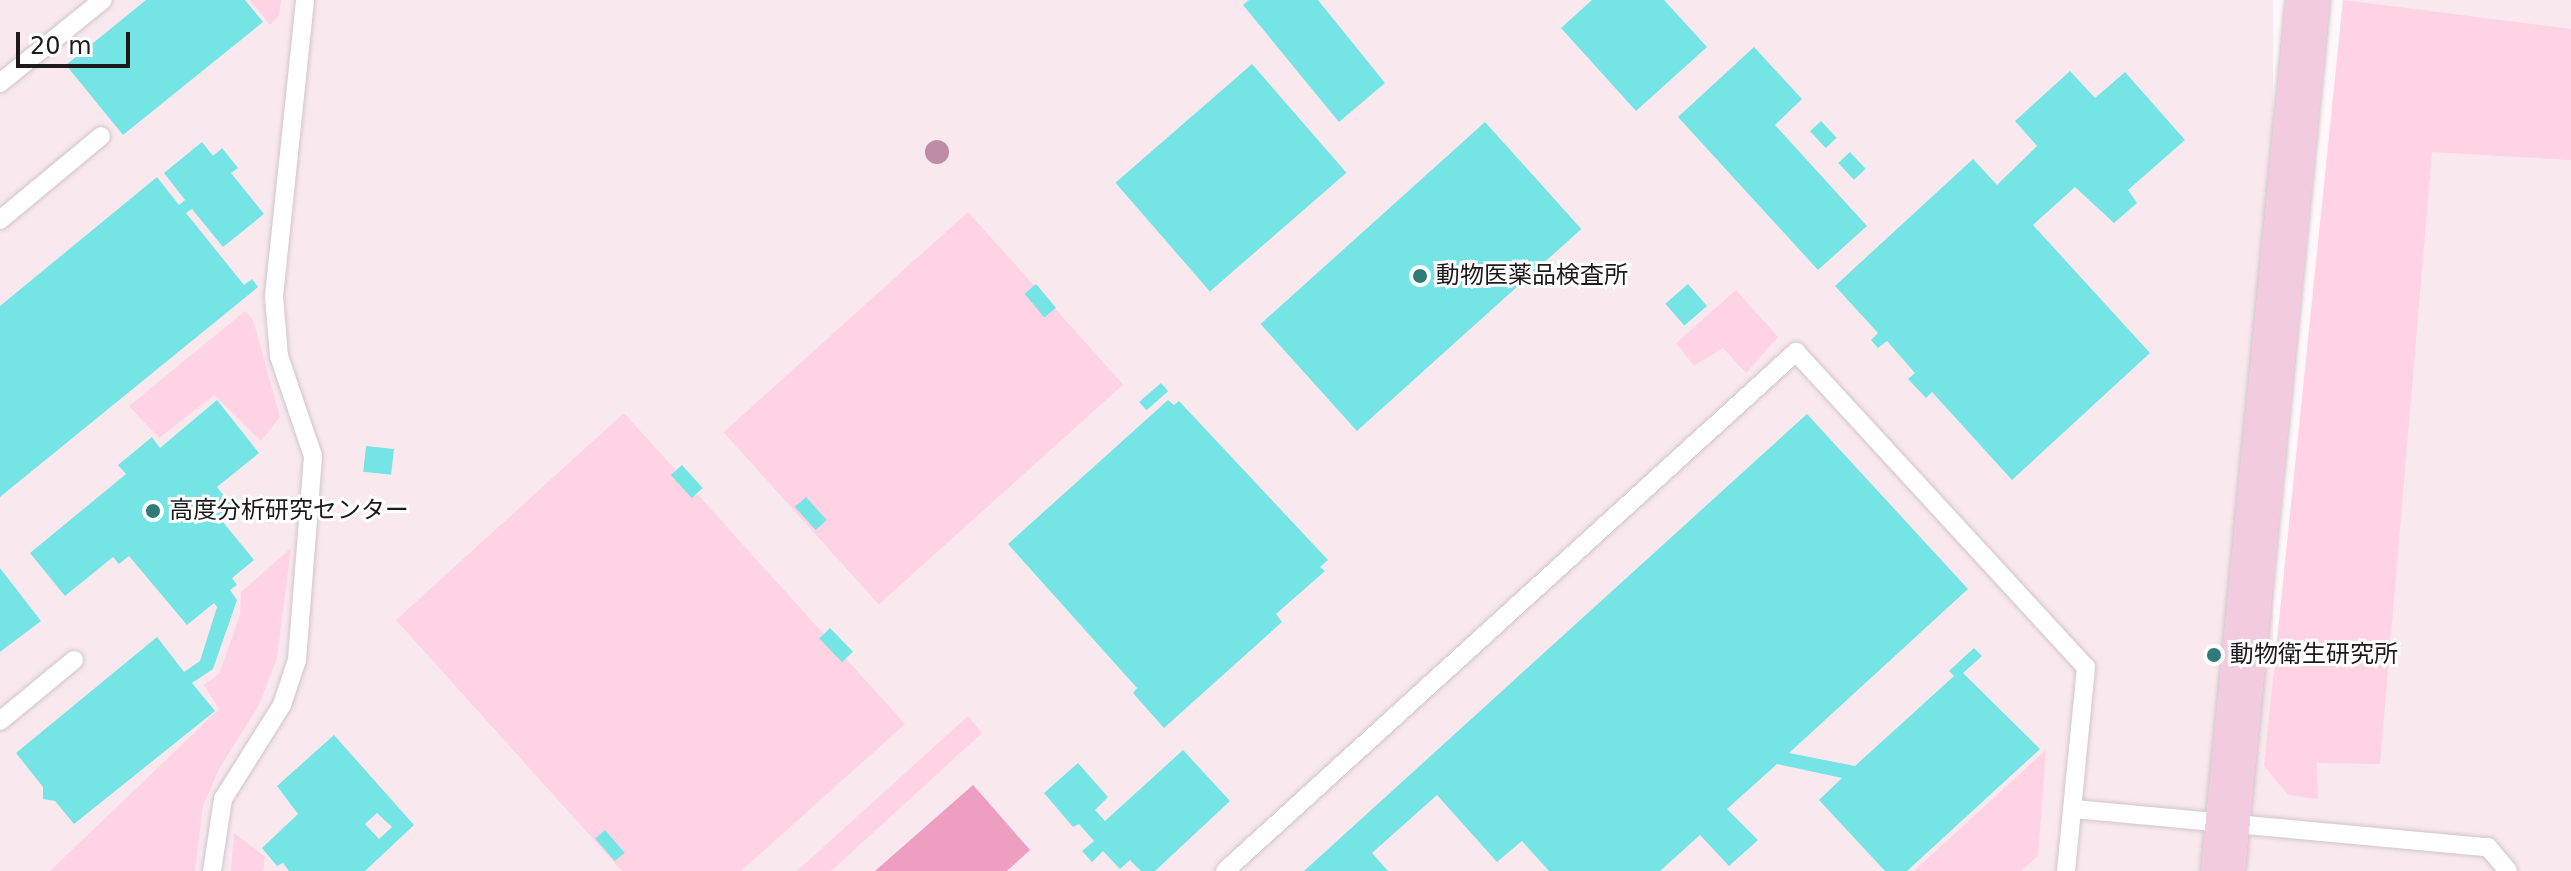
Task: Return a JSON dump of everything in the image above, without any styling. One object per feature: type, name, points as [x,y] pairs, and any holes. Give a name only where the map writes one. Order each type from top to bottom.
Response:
[{"type":"street","points":[[2223,871],[2308,0]]},
{"type":"lane","points":[[0,83],[103,0]]},
{"type":"lane","points":[[212,871],[223,799],[282,705],[297,660],[313,456],[279,356],[274,296],[305,0]]},
{"type":"lane","points":[[0,220],[101,136]]},
{"type":"lane","points":[[1225,871],[1796,352],[2086,667],[2075,809],[2066,871]]},
{"type":"lane","points":[[0,721],[74,660]]},
{"type":"lane","points":[[2075,809],[2488,847],[2508,871]]},
{"type":"shaded area","points":[[0,0],[2273,0],[2273,871],[0,871]]},
{"type":"shaded area","points":[[250,0],[281,0],[279,16],[270,25]]},
{"type":"shaded area","points":[[2343,0],[2571,0],[2571,871],[2257,871]]},
{"type":"shaded area","points":[[2343,0],[2571,29],[2571,160],[2432,152],[2380,764],[2317,763],[2318,799],[2288,795],[2264,766]]},
{"type":"shaded area","points":[[968,212],[1123,384],[879,605],[724,432]]},
{"type":"shaded area","points":[[1736,290],[1778,337],[1746,373],[1723,348],[1694,366],[1676,343]]},
{"type":"shaded area","points":[[245,311],[253,320],[280,417],[261,441],[214,395],[159,438],[129,406]]},
{"type":"shaded area","points":[[624,413],[905,724],[741,871],[622,871],[396,620]]},
{"type":"shaded area","points":[[291,548],[277,658],[259,705],[219,769],[203,806],[195,871],[50,871],[219,709],[204,685],[219,674],[240,615],[241,592]]},
{"type":"shaded area","points":[[968,716],[982,733],[831,871],[797,871]]},
{"type":"shaded area","points":[[2046,750],[2038,856],[2021,871],[1914,871]]},
{"type":"shaded area","points":[[973,785],[1030,850],[1007,871],[875,871]]},
{"type":"shaded area","points":[[234,833],[265,857],[263,871],[231,871]]},
{"type":"building","points":[[146,0],[245,0],[263,22],[123,135],[66,65]]},
{"type":"building","points":[[1249,0],[1318,0],[1385,83],[1339,122],[1243,5]]},
{"type":"building","points":[[1592,0],[1664,0],[1707,47],[1636,111],[1561,28]]},
{"type":"building","points":[[1754,47],[1802,99],[1775,125],[1867,226],[1818,270],[1678,117]]},
{"type":"building","points":[[1252,64],[1346,173],[1210,291],[1115,183]]},
{"type":"building","points":[[2070,71],[2095,98],[2125,72],[2185,140],[2128,190],[2137,203],[2114,223],[2075,187],[2033,225],[2150,353],[2012,480],[1932,392],[1926,398],[1908,379],[1915,373],[1887,341],[1878,348],[1871,340],[1878,333],[1835,286],[1973,159],[1997,185],[2037,146],[2015,121]]},
{"type":"building","points":[[1821,121],[1837,138],[1826,148],[1810,131]]},
{"type":"building","points":[[1485,122],[1581,229],[1357,431],[1261,324]]},
{"type":"building","points":[[202,142],[213,156],[222,148],[238,168],[231,173],[264,214],[223,247],[192,209],[186,213],[244,285],[252,279],[258,287],[0,497],[0,306],[157,177],[179,205],[185,200],[164,173]]},
{"type":"building","points":[[1850,152],[1866,169],[1854,180],[1838,163]]},
{"type":"building","points":[[1036,284],[1056,308],[1044,317],[1025,294]]},
{"type":"building","points":[[1688,284],[1707,306],[1684,326],[1665,304]]},
{"type":"building","points":[[1161,383],[1168,391],[1146,410],[1139,402]]},
{"type":"building","points":[[217,400],[259,453],[217,487],[232,506],[218,516],[254,560],[232,578],[237,585],[230,590],[237,600],[213,669],[192,683],[215,711],[74,824],[55,801],[43,799],[43,787],[16,753],[157,637],[184,672],[200,661],[217,607],[214,603],[187,625],[129,556],[119,564],[113,557],[65,596],[30,553],[126,474],[118,465],[152,437],[160,448]]},
{"type":"building","points":[[1168,400],[1174,405],[1179,401],[1328,560],[1320,567],[1325,571],[1276,614],[1282,622],[1164,728],[1133,693],[1137,688],[1008,544]]},
{"type":"building","points":[[1807,414],[1968,589],[1789,753],[1855,766],[1954,676],[1949,671],[1974,648],[1982,656],[1963,673],[2040,749],[1907,871],[1885,871],[1819,800],[1842,778],[1777,764],[1727,809],[1758,840],[1729,866],[1700,835],[1660,871],[1549,871],[1522,841],[1497,862],[1437,795],[1372,853],[1388,871],[1304,871]]},
{"type":"building","points":[[366,446],[394,449],[391,475],[363,472]]},
{"type":"building","points":[[682,465],[703,488],[692,498],[671,475]]},
{"type":"building","points":[[806,497],[827,520],[816,530],[795,507]]},
{"type":"building","points":[[0,568],[41,621],[0,652]]},
{"type":"building","points":[[830,628],[853,652],[842,662],[819,638]]},
{"type":"building","points":[[334,735],[414,825],[365,871],[289,871],[283,863],[277,866],[262,848],[298,814],[277,786]],"holes":[[[377,813],[392,827],[379,839],[365,824]]]},
{"type":"building","points":[[1183,750],[1230,801],[1155,871],[1141,871],[1130,860],[1120,869],[1103,851],[1092,862],[1082,851],[1094,841],[1079,824],[1073,827],[1044,793],[1078,763],[1108,797],[1095,810],[1105,821]]},
{"type":"building","points":[[605,830],[625,853],[615,861],[595,839]]},
{"type":"place","name":"動物医薬品検査所","points":[[1420,276]]},
{"type":"place","name":"高度分析研究センター","points":[[153,511]]},
{"type":"place","name":"動物衛生研究所","points":[[2214,655]]}]
